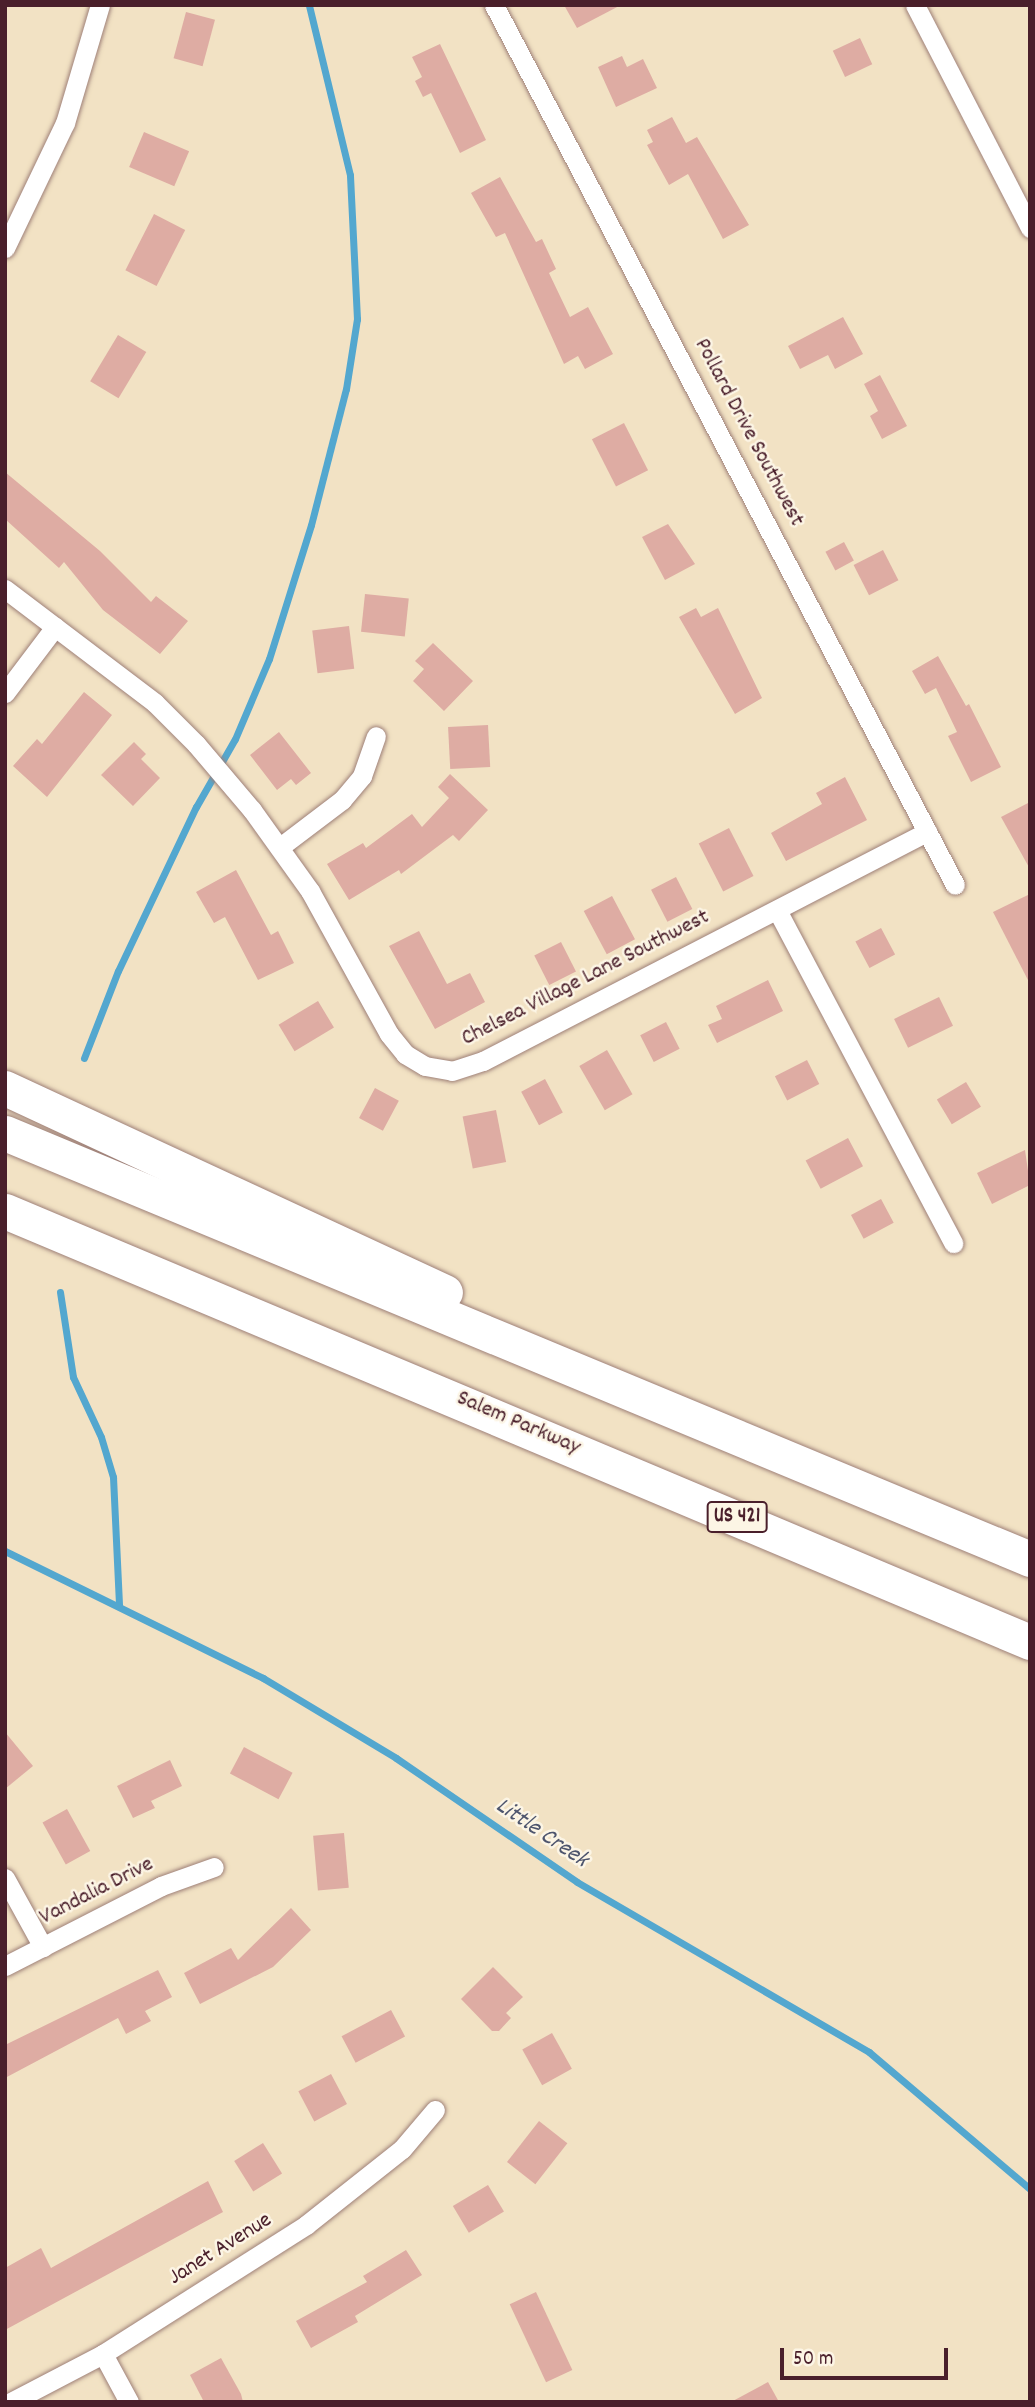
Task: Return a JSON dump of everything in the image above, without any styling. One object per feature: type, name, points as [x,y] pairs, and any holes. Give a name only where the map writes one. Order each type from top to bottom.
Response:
[{"type":"highway","points":[[5,1088],[514,1324],[581,1370]]},
{"type":"highway","points":[[5,1133],[581,1370],[1030,1559]]},
{"type":"highway","name":"Salem Parkway","points":[[5,1211],[1030,1642]]},
{"type":"street","points":[[5,248],[65,122],[100,5]]},
{"type":"street","name":"Pollard Drive Southwest","points":[[494,5],[955,885]]},
{"type":"street","points":[[915,5],[1030,228]]},
{"type":"street","name":"Chelsea Village Lane Southwest","points":[[5,589],[155,704],[196,744],[280,848],[310,891],[389,1034],[405,1054],[425,1066],[452,1071],[483,1061],[927,832]]},
{"type":"street","points":[[5,693],[55,627]]},
{"type":"street","points":[[280,848],[342,800],[362,776],[376,736]]},
{"type":"street","points":[[777,909],[953,1243]]},
{"type":"street","name":"Vandalia Drive","points":[[5,1966],[161,1886],[214,1867]]},
{"type":"street","points":[[5,1878],[43,1947]]},
{"type":"street","name":"Janet Avenue","points":[[12,2402],[103,2354],[306,2225],[402,2149],[435,2110]]},
{"type":"street","points":[[103,2354],[129,2402]]},
{"type":"building","points":[[564,5],[621,5],[577,28]]},
{"type":"building","points":[[186,12],[215,20],[203,66],[174,58]]},
{"type":"building","points":[[860,38],[872,64],[845,77],[833,51]]},
{"type":"building","points":[[440,44],[486,140],[460,153],[431,93],[423,97],[415,81],[422,77],[412,57]]},
{"type":"building","points":[[622,56],[627,67],[643,59],[657,88],[616,107],[598,67]]},
{"type":"building","points":[[672,117],[686,143],[697,137],[749,225],[723,239],[688,174],[669,185],[647,145],[653,142],[647,130]]},
{"type":"building","points":[[144,132],[189,151],[174,186],[129,167]]},
{"type":"building","points":[[500,177],[536,242],[542,239],[556,269],[549,273],[570,317],[588,307],[613,354],[585,369],[578,356],[564,364],[505,233],[496,237],[471,193]]},
{"type":"building","points":[[154,214],[185,230],[157,286],[125,270]]},
{"type":"building","points":[[843,317],[863,354],[835,369],[828,355],[800,369],[788,346]]},
{"type":"building","points":[[118,335],[146,352],[118,398],[90,381]]},
{"type":"building","points":[[880,375],[907,426],[882,439],[870,416],[878,411],[864,384]]},
{"type":"building","points":[[624,423],[648,470],[616,487],[592,439]]},
{"type":"building","points":[[5,472],[100,551],[151,602],[156,596],[188,621],[160,654],[103,610],[64,562],[59,568],[5,519]]},
{"type":"building","points":[[668,524],[695,564],[665,580],[642,537]]},
{"type":"building","points":[[844,542],[854,561],[835,570],[825,552]]},
{"type":"building","points":[[883,550],[898,580],[869,595],[854,565]]},
{"type":"building","points":[[365,594],[409,599],[405,636],[361,632]]},
{"type":"building","points":[[696,608],[701,617],[718,608],[762,698],[735,714],[679,617]]},
{"type":"building","points":[[349,626],[354,669],[318,673],[312,631]]},
{"type":"building","points":[[433,643],[473,681],[444,711],[413,681],[424,669],[415,661]]},
{"type":"building","points":[[938,656],[966,706],[969,704],[1001,767],[971,782],[948,736],[957,732],[936,688],[925,694],[912,671]]},
{"type":"building","points":[[84,692],[112,715],[47,797],[13,766],[37,739],[42,744]]},
{"type":"building","points":[[488,725],[490,767],[450,769],[448,727]]},
{"type":"building","points":[[279,732],[311,773],[296,785],[291,779],[277,790],[250,755]]},
{"type":"building","points":[[134,742],[146,754],[141,759],[160,778],[133,806],[101,775]]},
{"type":"building","points":[[450,774],[488,810],[459,841],[453,835],[401,874],[399,870],[349,900],[327,864],[363,843],[366,848],[412,814],[422,827],[449,798],[438,787]]},
{"type":"building","points":[[845,777],[867,820],[786,861],[771,833],[822,804],[816,793]]},
{"type":"building","points":[[1030,802],[1030,869],[1001,817]]},
{"type":"building","points":[[729,828],[754,876],[723,892],[699,843]]},
{"type":"building","points":[[236,870],[271,935],[278,931],[294,963],[258,980],[225,917],[214,923],[196,892]]},
{"type":"building","points":[[676,877],[692,909],[667,922],[651,890]]},
{"type":"building","points":[[1030,894],[1030,984],[993,912]]},
{"type":"building","points":[[612,896],[635,939],[607,954],[584,911]]},
{"type":"building","points":[[881,928],[895,954],[869,968],[855,942]]},
{"type":"building","points":[[419,931],[447,984],[470,973],[485,1002],[435,1029],[389,946]]},
{"type":"building","points":[[561,942],[576,971],[549,985],[534,956]]},
{"type":"building","points":[[768,980],[783,1011],[717,1043],[708,1025],[722,1019],[716,1006]]},
{"type":"building","points":[[939,997],[953,1026],[908,1048],[894,1019]]},
{"type":"building","points":[[318,1001],[334,1028],[295,1051],[279,1025]]},
{"type":"building","points":[[666,1022],[680,1049],[654,1062],[640,1035]]},
{"type":"building","points":[[607,1050],[632,1094],[605,1110],[579,1066]]},
{"type":"building","points":[[807,1060],[819,1084],[787,1100],[775,1076]]},
{"type":"building","points":[[545,1079],[563,1113],[539,1125],[521,1092]]},
{"type":"building","points":[[966,1082],[981,1107],[952,1124],[937,1100]]},
{"type":"building","points":[[375,1088],[399,1101],[383,1131],[359,1118]]},
{"type":"building","points":[[496,1110],[506,1162],[473,1169],[463,1116]]},
{"type":"building","points":[[848,1138],[863,1166],[821,1189],[806,1161]]},
{"type":"building","points":[[1025,1150],[1030,1185],[992,1204],[977,1173]]},
{"type":"building","points":[[881,1199],[894,1223],[864,1239],[851,1215]]},
{"type":"building","points":[[5,1732],[33,1766],[5,1789]]},
{"type":"building","points":[[244,1747],[293,1773],[278,1799],[230,1773]]},
{"type":"building","points":[[170,1760],[182,1786],[151,1801],[155,1808],[133,1818],[117,1786]]},
{"type":"building","points":[[67,1809],[90,1851],[66,1865],[43,1823]]},
{"type":"building","points":[[344,1833],[349,1888],[318,1890],[313,1836]]},
{"type":"building","points":[[291,1908],[311,1930],[273,1967],[200,2004],[184,1973],[231,1948],[238,1960]]},
{"type":"building","points":[[493,1967],[523,1997],[506,2013],[511,2018],[499,2031],[492,2031],[461,1999]]},
{"type":"building","points":[[158,1970],[172,1997],[145,2011],[151,2021],[126,2034],[118,2018],[5,2078],[5,2045]]},
{"type":"building","points":[[391,2010],[405,2036],[356,2063],[342,2036]]},
{"type":"building","points":[[552,2033],[572,2069],[542,2085],[522,2049]]},
{"type":"building","points":[[331,2074],[347,2104],[314,2121],[298,2091]]},
{"type":"building","points":[[539,2121],[567,2143],[535,2184],[507,2162]]},
{"type":"building","points":[[263,2143],[282,2174],[253,2192],[234,2161]]},
{"type":"building","points":[[208,2181],[223,2212],[5,2330],[5,2268],[41,2248],[51,2268]]},
{"type":"building","points":[[488,2185],[504,2212],[469,2233],[453,2206]]},
{"type":"building","points":[[406,2250],[422,2275],[355,2316],[358,2322],[311,2348],[296,2321],[367,2282],[363,2276]]},
{"type":"building","points":[[536,2292],[572,2370],[546,2382],[510,2304]]},
{"type":"building","points":[[221,2358],[243,2402],[204,2402],[190,2375]]},
{"type":"building","points":[[768,2382],[779,2402],[731,2402]]},
{"type":"waterway","points":[[84,1058],[118,971],[196,807],[235,739],[269,659],[311,525],[346,389],[357,319],[350,175],[309,5]]},
{"type":"waterway","points":[[60,1292],[73,1377],[101,1437],[113,1477],[119,1606]]},
{"type":"waterway","name":"Little Creek","points":[[5,1551],[263,1678],[396,1758],[577,1882],[869,2052],[1030,2189]]}]
